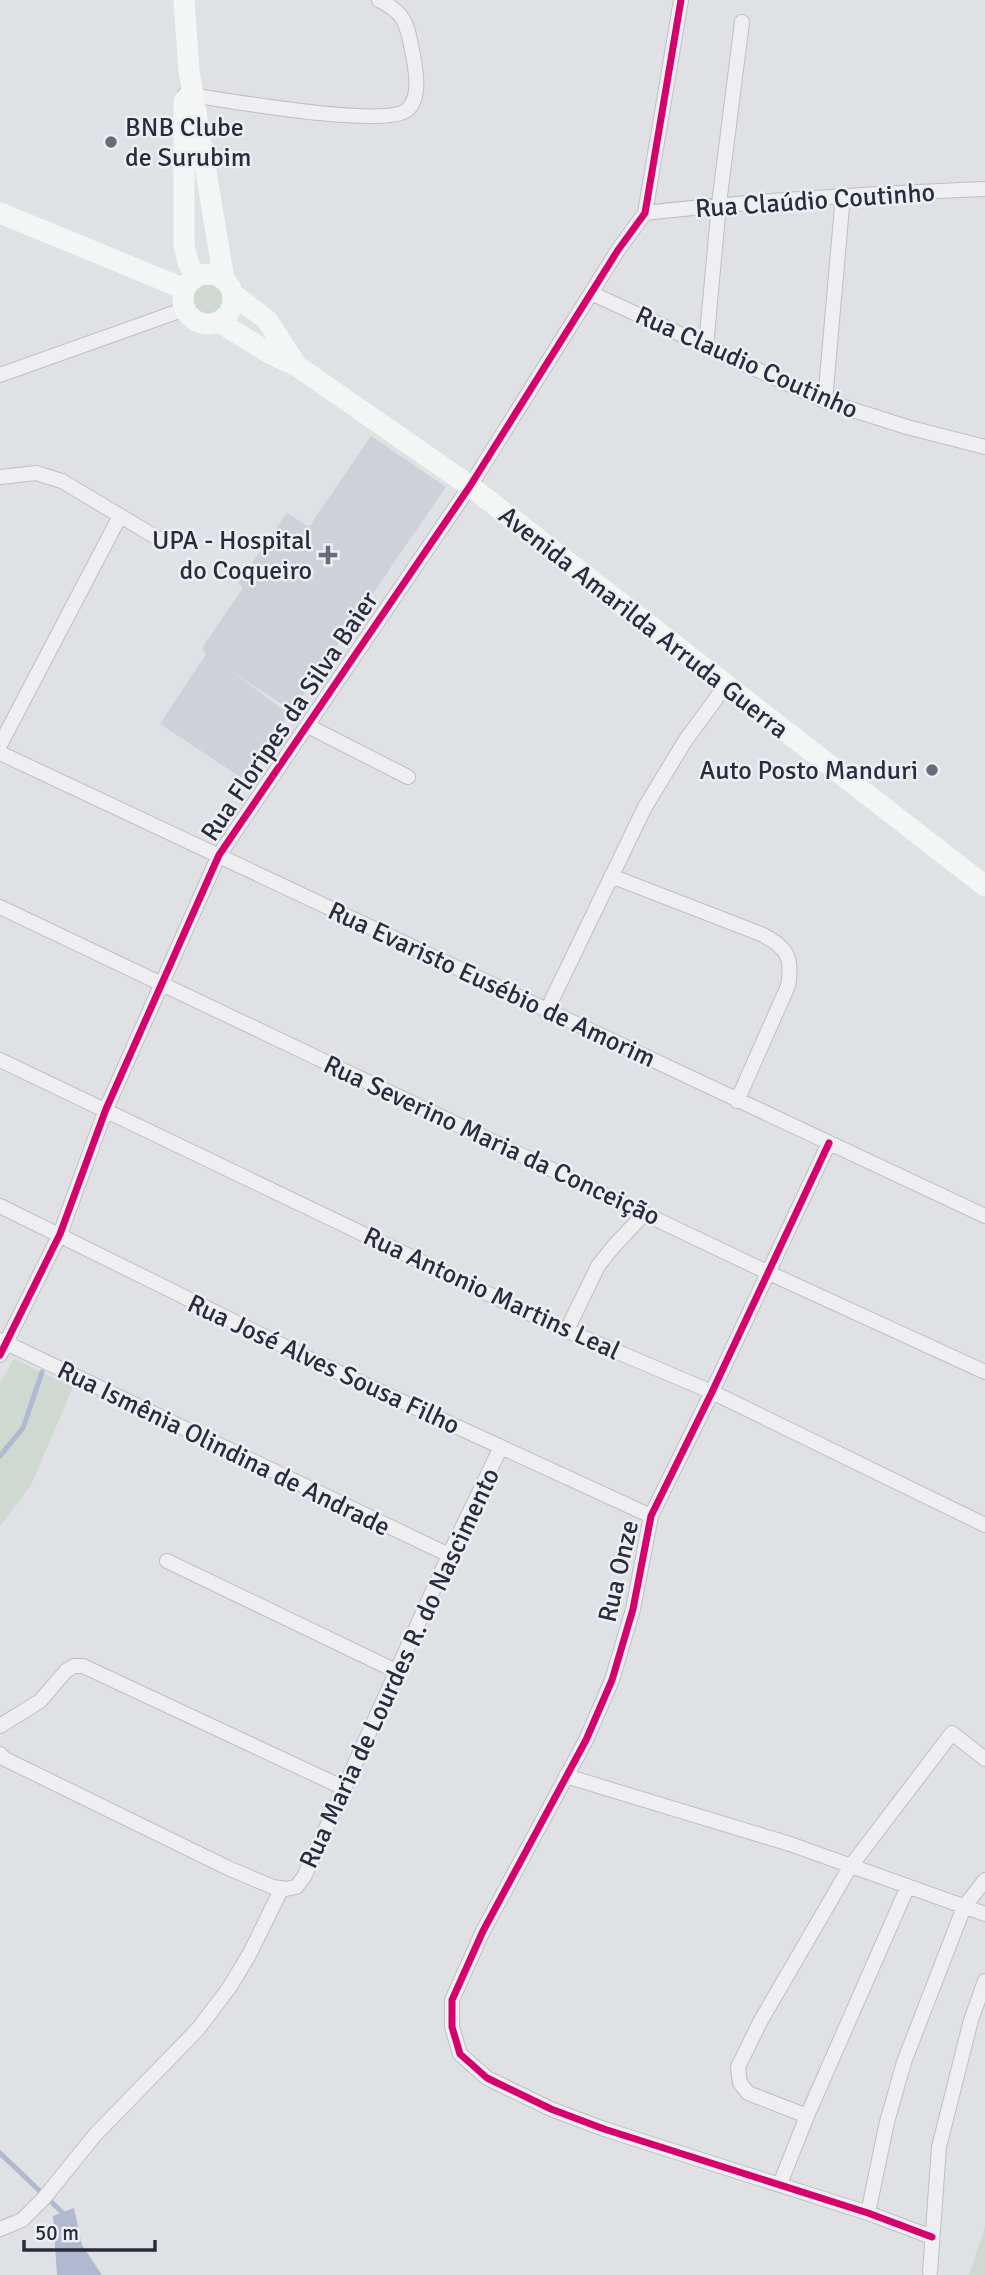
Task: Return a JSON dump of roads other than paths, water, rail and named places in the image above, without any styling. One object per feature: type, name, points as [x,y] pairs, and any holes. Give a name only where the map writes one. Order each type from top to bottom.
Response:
[{"type":"main road","points":[[184,0],[189,71],[184,246],[188,262],[189,292],[196,321],[211,324],[219,322],[231,310],[229,286],[189,94]]},
{"type":"main road","points":[[0,213],[189,292]]},
{"type":"main road","points":[[189,292],[210,274],[229,286],[267,320],[298,366]]},
{"type":"main road","points":[[219,322],[269,353],[298,366]]},
{"type":"main road","name":"Avenida Amarilda Arruda Guerra","points":[[298,366],[470,486],[985,886]]},
{"type":"street","points":[[189,94],[328,114],[396,115],[406,111],[413,103],[416,79],[406,23],[397,9],[379,0]]},
{"type":"street","points":[[645,213],[681,0]]},
{"type":"street","points":[[706,346],[719,204],[742,22]]},
{"type":"street","name":"Rua Claúdio Coutinho","points":[[645,213],[719,204],[843,195],[985,189]]},
{"type":"street","points":[[825,401],[843,195]]},
{"type":"street","name":"Rua Floripes da Silva Baier","points":[[2,1346],[60,1234],[106,1109],[219,855],[470,486],[591,293],[645,213]]},
{"type":"street","points":[[0,375],[189,292]]},
{"type":"street","name":"Rua Claudio Coutinho","points":[[591,293],[825,401],[907,427],[985,447]]},
{"type":"street","points":[[0,477],[36,473],[62,481],[159,539]]},
{"type":"street","points":[[0,744],[120,516]]},
{"type":"street","points":[[547,1010],[645,807],[663,775],[726,685]]},
{"type":"street","points":[[308,726],[408,777]]},
{"type":"street","name":"Rua Evaristo Eusébio de Amorim","points":[[0,752],[985,1216]]},
{"type":"street","points":[[611,876],[761,934],[779,943],[787,955],[790,972],[788,986],[737,1101]]},
{"type":"street","name":"Rua Severino Maria da Conceição","points":[[0,907],[767,1272],[985,1372]]},
{"type":"street","name":"Rua Antonio Martins Leal","points":[[0,1060],[567,1330],[712,1392],[985,1525]]},
{"type":"street","name":"Rua Onze","points":[[829,1143],[651,1516],[633,1609],[612,1680],[586,1740],[483,1931],[452,2000],[452,2027],[460,2054],[487,2078],[551,2109],[604,2129],[868,2213],[932,2237]]},
{"type":"street","name":"Rua José Alves Sousa Filho","points":[[0,1206],[244,1327],[651,1516]]},
{"type":"street","points":[[567,1330],[598,1266],[645,1213]]},
{"type":"street","name":"Rua Ismênia Olindina de Andrade","points":[[2,1346],[449,1555]]},
{"type":"street","name":"Rua Maria de Lourdes R. do Nascimento","points":[[0,2229],[22,2220],[44,2198],[95,2135],[198,2029],[229,1988],[289,1887],[304,1877],[449,1555],[501,1447]]},
{"type":"street","points":[[167,1561],[396,1671]]},
{"type":"street","points":[[0,1726],[40,1701],[66,1671],[74,1666],[83,1666],[344,1788]]},
{"type":"street","points":[[807,2116],[748,2093],[740,2083],[738,2067],[760,2022],[850,1867],[952,1733],[985,1759]]},
{"type":"street","points":[[0,1754],[5,1759],[189,1850],[239,1873],[289,1887]]},
{"type":"street","points":[[565,1776],[790,1844],[985,1914]]},
{"type":"street","points":[[868,2213],[884,2133],[904,2062],[964,1908],[985,1880]]},
{"type":"street","points":[[780,2184],[908,1886]]},
{"type":"street","points":[[930,2272],[939,2147],[971,2020],[985,1981]]},
{"type":"water","points":[[74,2208],[82,2245],[102,2275],[57,2275],[53,2216]]},
{"type":"waterway","points":[[0,1456],[23,1428],[42,1372]]},
{"type":"waterway","points":[[0,2153],[66,2216]]},
{"type":"place","name":"BNB Clube de Surubim","points":[[111,142]]},
{"type":"place","name":"UPA - Hospital do Coqueiro","points":[[328,555]]},
{"type":"place","name":"Auto Posto Manduri","points":[[932,770]]}]
